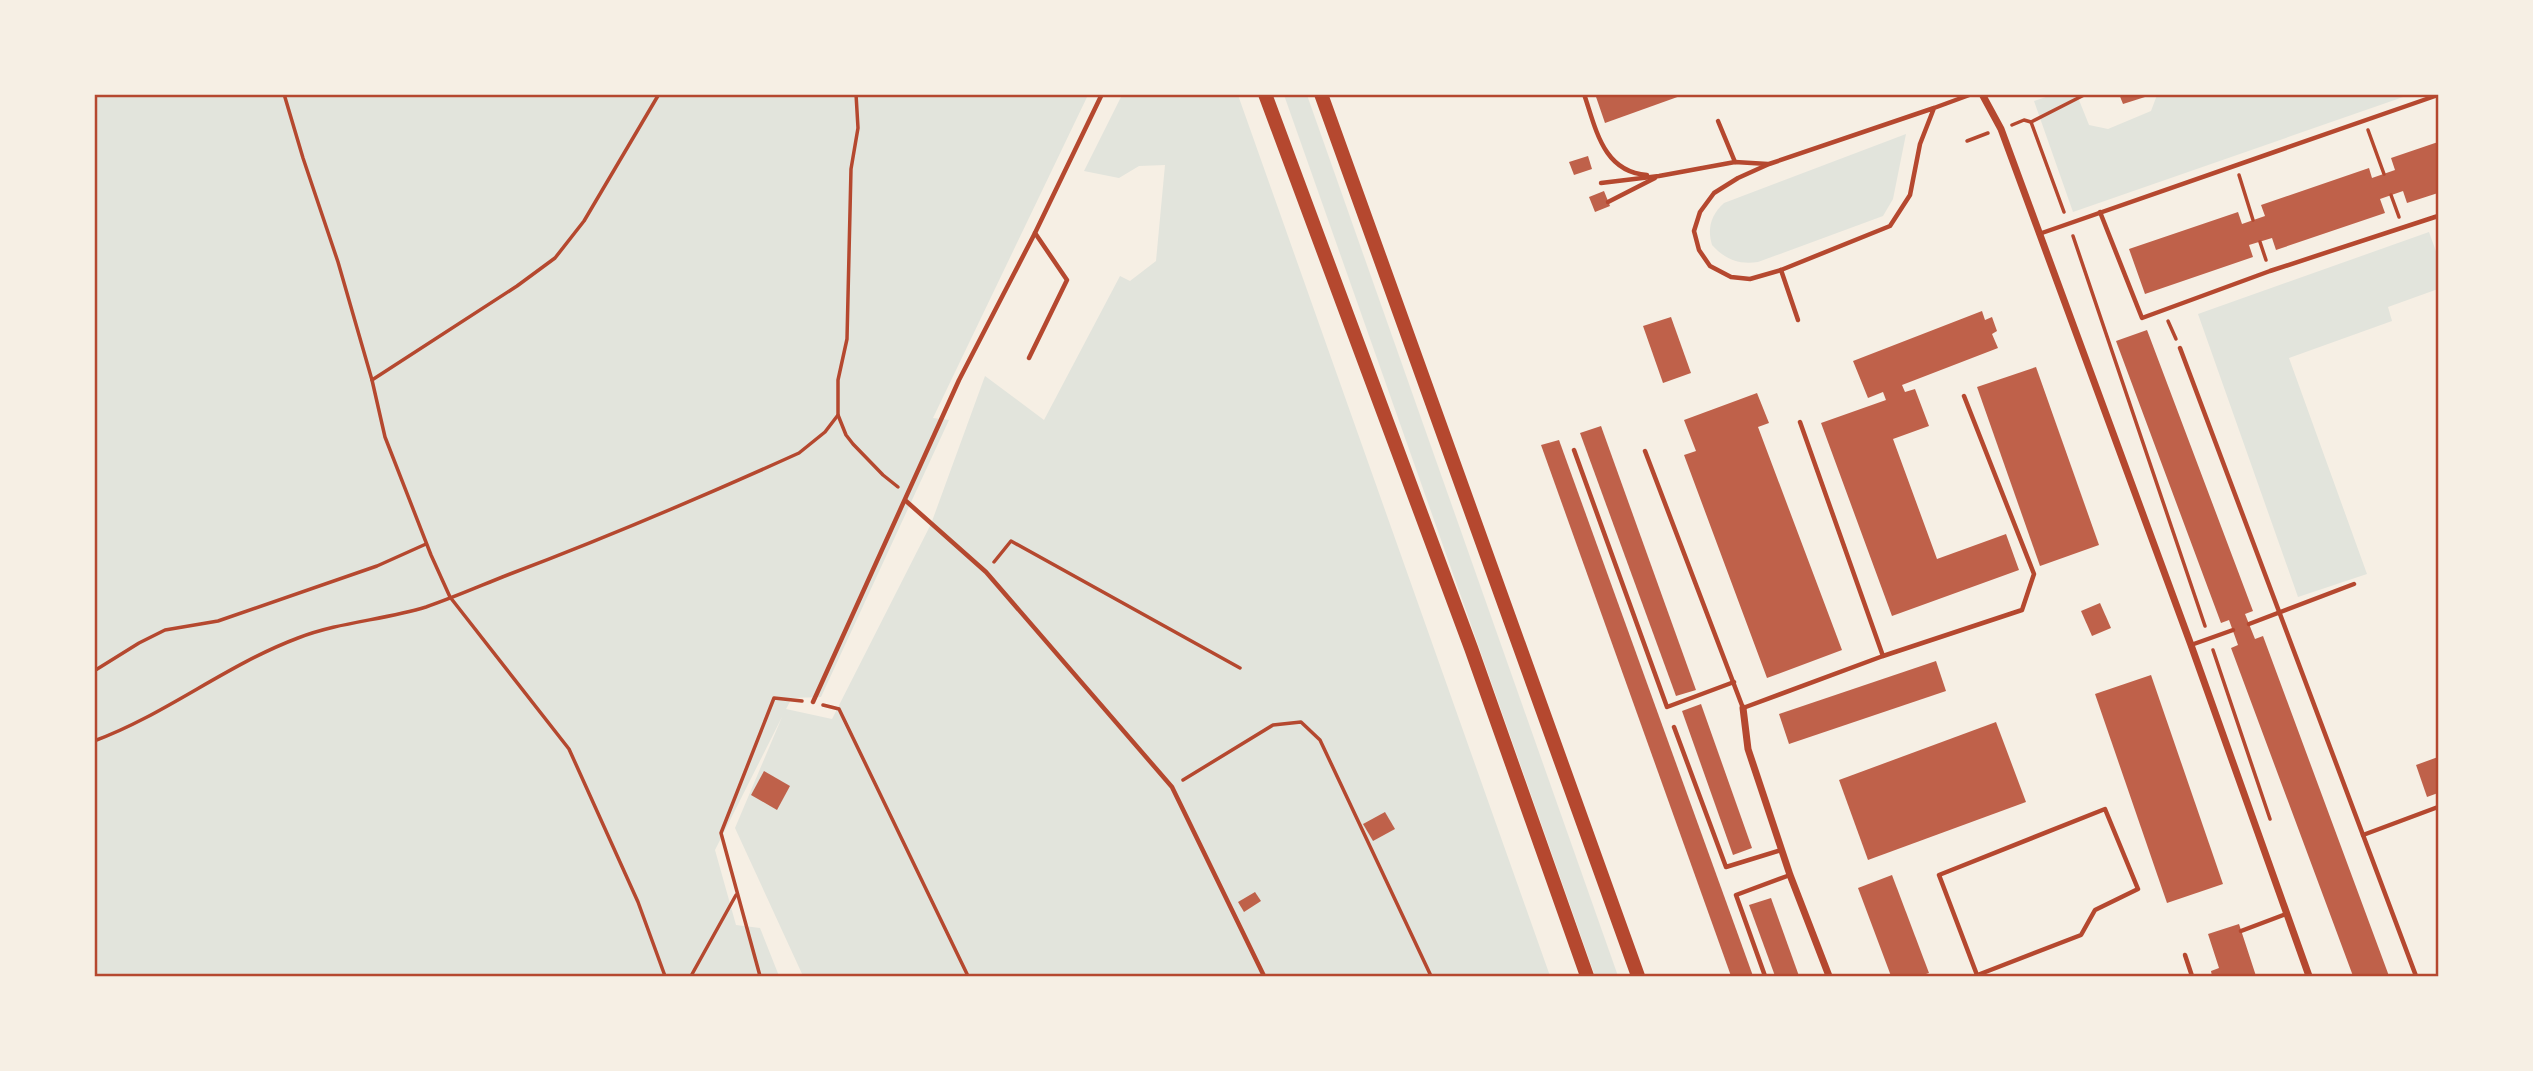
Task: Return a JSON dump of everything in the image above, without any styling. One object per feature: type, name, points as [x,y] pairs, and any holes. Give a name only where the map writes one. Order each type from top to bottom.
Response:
[{"type":"main road","points":[[1265,94],[1466,635],[1587,976]]},
{"type":"main road","points":[[1321,94],[1638,976]]},
{"type":"street","points":[[1982,94],[2001,129],[2191,645],[2309,976]]},
{"type":"street","points":[[1743,708],[1748,749],[1790,875],[1829,976]]},
{"type":"lane","points":[[813,702],[959,380],[1035,233],[1102,94]]},
{"type":"lane","points":[[1584,94],[1608,156],[1629,171],[1659,176]]},
{"type":"lane","points":[[1934,108],[1920,144],[1910,195],[1890,226],[1781,270],[1750,279],[1731,277],[1710,266],[1699,250],[1694,231],[1700,212],[1714,193],[1738,178],[1769,164],[1972,94]]},
{"type":"lane","points":[[2039,234],[2365,122],[2438,94]]},
{"type":"lane","points":[[1718,121],[1735,162]]},
{"type":"lane","points":[[1601,183],[1735,162],[1769,164]]},
{"type":"lane","points":[[1608,202],[1659,176]]},
{"type":"lane","points":[[2100,212],[2142,318],[2270,271],[2438,216]]},
{"type":"lane","points":[[1029,358],[1067,280],[1035,233]]},
{"type":"lane","points":[[1781,270],[1798,320]]},
{"type":"lane","points":[[2180,348],[2416,976]]},
{"type":"lane","points":[[1645,451],[1743,708],[1883,656],[2022,610],[2034,574],[1964,396]]},
{"type":"lane","points":[[1800,422],[1883,656]]},
{"type":"lane","points":[[1574,450],[1667,707],[1734,682]]},
{"type":"lane","points":[[906,501],[986,572],[1172,787],[1264,976]]},
{"type":"lane","points":[[2249,624],[2354,584]]},
{"type":"lane","points":[[2191,645],[2233,630]]},
{"type":"lane","points":[[1674,727],[1726,867],[1782,850]]},
{"type":"lane","points":[[2363,835],[2438,807]]},
{"type":"lane","points":[[2105,809],[2138,889],[2095,911],[2081,935],[1976,976],[1939,875],[2105,809]]},
{"type":"lane","points":[[1765,976],[1736,894],[1790,875]]},
{"type":"lane","points":[[2241,931],[2286,914]]},
{"type":"lane","points":[[2185,955],[2192,976]]},
{"type":"path","points":[[284,94],[338,262],[386,437],[426,544],[450,597],[569,749],[638,902],[666,976]]},
{"type":"path","points":[[372,380],[538,272],[555,258],[584,220],[659,94]]},
{"type":"path","points":[[856,94],[858,128],[851,170],[847,340],[838,380],[838,415],[853,444],[896,485],[906,501]]},
{"type":"path","points":[[2024,120],[2031,122],[2086,94]]},
{"type":"path","points":[[2031,122],[2068,223],[2271,821]]},
{"type":"path","points":[[2365,122],[2384,174]]},
{"type":"path","points":[[2236,166],[2253,220]]},
{"type":"path","points":[[2391,195],[2402,228]]},
{"type":"path","points":[[2260,242],[2270,271]]},
{"type":"path","points":[[2162,309],[2180,348]]},
{"type":"path","points":[[94,741],[133,725],[230,669],[297,638],[356,621],[394,616],[617,533],[799,453],[825,432],[838,415]]},
{"type":"path","points":[[986,572],[1012,541],[1240,668]]},
{"type":"path","points":[[94,671],[139,643],[165,631],[229,617],[377,566],[426,544]]},
{"type":"path","points":[[760,976],[721,833],[774,698],[813,702],[839,709],[968,976]]},
{"type":"path","points":[[1172,787],[1272,725],[1301,722],[1321,740],[1431,976]]},
{"type":"path","points":[[691,976],[736,895]]},
{"type":"shaded area","points":[[94,95],[1088,95],[933,418],[949,420],[821,697],[792,698],[786,709],[832,719],[931,524],[985,376],[1044,420],[1120,276],[1130,281],[1156,261],[1165,165],[1139,166],[1119,178],[1084,171],[1122,95],[1238,95],[1550,976],[803,976],[735,828],[782,717],[715,850],[736,925],[760,928],[779,976],[95,976]]},
{"type":"shaded area","points":[[1284,95],[1307,95],[1618,976],[1595,976]]},
{"type":"shaded area","points":[[2052,95],[2077,95],[2089,125],[2108,129],[2151,111],[2157,95],[2409,95],[2073,212],[2034,101]]},
{"type":"shaded area","points":[[1906,134],[1893,199],[1883,216],[1758,262],[1732,260],[1712,245],[1711,222],[1724,203]]},
{"type":"shaded area","points":[[2429,232],[2438,257],[2438,289],[2388,307],[2392,321],[2289,358],[2367,574],[2298,597],[2198,314]]},
{"type":"building","points":[[1595,94],[1683,94],[1683,95],[1605,123]]},
{"type":"building","points":[[2119,94],[2144,94],[2145,97],[2123,104]]},
{"type":"building","points":[[2438,142],[2438,193],[2407,203],[2403,191],[2380,199],[2385,213],[2276,250],[2272,238],[2249,245],[2253,257],[2145,294],[2129,249],[2238,212],[2242,224],[2265,216],[2261,205],[2369,168],[2372,178],[2395,170],[2391,158]]},
{"type":"building","points":[[1588,156],[1592,169],[1574,175],[1569,162]]},
{"type":"building","points":[[1604,191],[1610,206],[1595,212],[1589,197]]},
{"type":"building","points":[[1982,311],[1985,320],[1992,317],[1997,331],[1992,334],[1998,348],[1902,385],[1905,392],[1915,389],[1929,426],[1893,439],[1937,559],[2006,534],[2019,570],[1892,616],[1821,423],[1886,400],[1883,392],[1868,398],[1853,361]]},
{"type":"building","points":[[1671,317],[1691,373],[1663,383],[1643,326]]},
{"type":"building","points":[[2147,330],[2253,611],[2245,614],[2255,639],[2263,636],[2389,976],[2353,976],[2231,648],[2238,645],[2229,620],[2221,623],[2116,341]]},
{"type":"building","points":[[2036,367],[2099,545],[2040,566],[1977,387]]},
{"type":"building","points":[[1757,393],[1769,423],[1758,427],[1842,650],[1767,678],[1684,455],[1696,451],[1684,420]]},
{"type":"building","points":[[1601,426],[1696,690],[1676,696],[1580,433]]},
{"type":"building","points":[[1559,440],[1753,976],[1731,976],[1541,445]]},
{"type":"building","points":[[2100,603],[2111,628],[2092,636],[2081,611]]},
{"type":"building","points":[[1936,661],[1946,691],[1789,744],[1779,714]]},
{"type":"building","points":[[2151,675],[2223,884],[2167,903],[2095,694]]},
{"type":"building","points":[[1701,704],[1752,848],[1733,855],[1682,711]]},
{"type":"building","points":[[1996,722],[2026,802],[1868,860],[1839,780]]},
{"type":"building","points":[[2438,757],[2438,793],[2427,797],[2416,765]]},
{"type":"building","points":[[764,771],[790,786],[777,810],[751,795]]},
{"type":"building","points":[[1385,812],[1395,829],[1373,841],[1363,824]]},
{"type":"building","points":[[1892,875],[1929,973],[1920,976],[1891,976],[1858,888]]},
{"type":"building","points":[[1255,892],[1261,901],[1244,912],[1238,902]]},
{"type":"building","points":[[1771,898],[1799,976],[1775,976],[1749,905]]},
{"type":"building","points":[[2239,924],[2256,976],[2212,976],[2211,971],[2219,968],[2208,934]]}]
